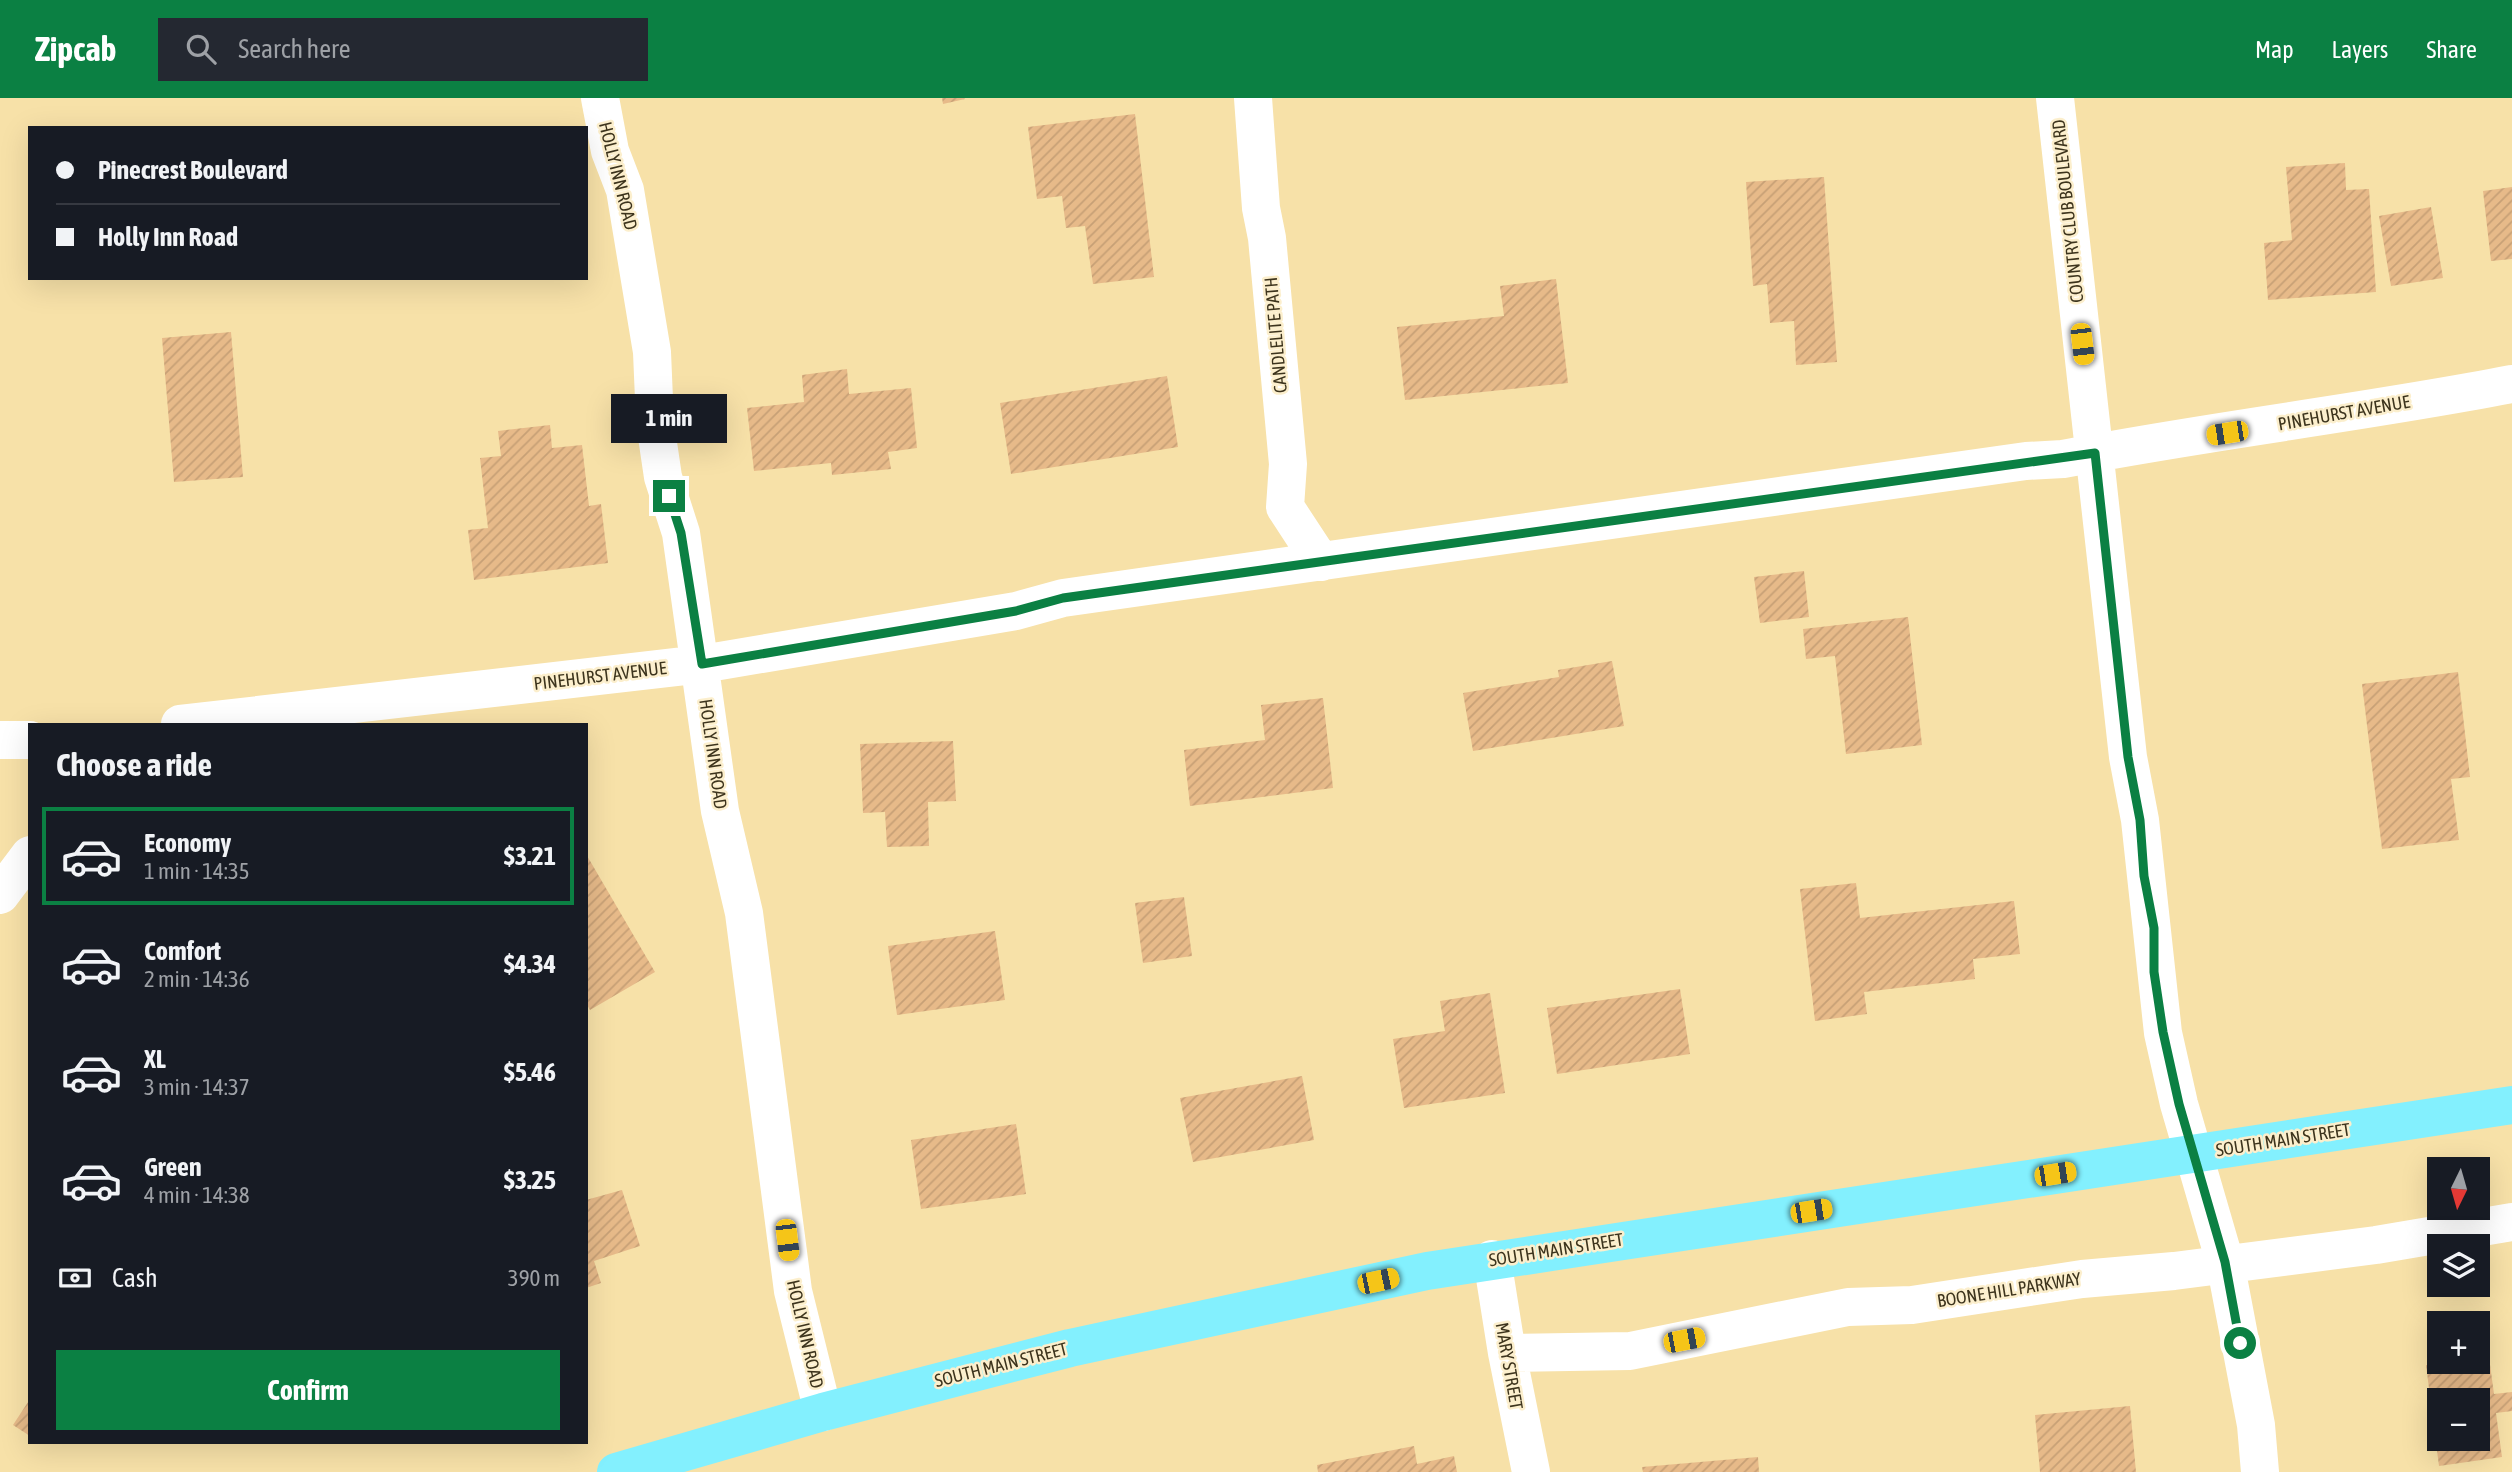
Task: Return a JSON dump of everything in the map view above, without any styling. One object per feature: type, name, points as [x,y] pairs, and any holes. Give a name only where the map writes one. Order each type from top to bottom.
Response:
[{"type":"main road","name":"SOUTH MAIN STREET","points":[[616,1472],[823,1412],[1070,1348],[1492,1259],[2512,1105]]},
{"type":"street","name":"HOLLY INN ROAD","points":[[600,98],[610,151],[625,190],[652,352],[655,423],[663,477],[681,533],[702,664],[720,811],[744,913],[793,1291],[823,1412]]},
{"type":"street","name":"CANDLELITE PATH","points":[[1253,98],[1261,208],[1267,238],[1288,464],[1284,508],[1321,562]]},
{"type":"street","name":"COUNTRY CLUB BOULEVARD","points":[[2055,98],[2128,757],[2140,820],[2144,876],[2154,928],[2154,972],[2163,1032],[2193,1154],[2225,1262],[2256,1424],[2260,1472]]},
{"type":"street","name":"PINEHURST AVENUE","points":[[189,723],[702,664],[1016,611],[1063,598],[2095,453],[2358,412],[2512,384]]},
{"type":"street","points":[[0,740],[28,740]]},
{"type":"street","points":[[0,895],[28,858]]},
{"type":"street","name":"BOONE HILL PARKWAY","points":[[1507,1353],[1630,1351],[1848,1307],[1912,1305],[2082,1279],[2174,1271],[2225,1262],[2376,1245],[2512,1222]]},
{"type":"street","name":"MARY STREET","points":[[1492,1259],[1507,1353],[1531,1472]]},
{"type":"building","points":[[942,98],[964,98],[965,99],[943,104]]},
{"type":"building","points":[[1135,114],[1154,277],[1093,284],[1085,226],[1066,228],[1062,196],[1037,199],[1028,127]]},
{"type":"building","points":[[2345,163],[2346,190],[2369,189],[2376,292],[2268,300],[2264,243],[2292,240],[2286,167]]},
{"type":"building","points":[[1824,177],[1837,362],[1796,365],[1794,321],[1770,323],[1767,284],[1753,286],[1746,182]]},
{"type":"building","points":[[2512,187],[2512,259],[2491,261],[2483,191]]},
{"type":"building","points":[[2431,207],[2443,278],[2391,286],[2379,216]]},
{"type":"building","points":[[1556,279],[1568,383],[1405,400],[1397,327],[1504,316],[1500,286]]},
{"type":"building","points":[[231,332],[243,477],[174,482],[162,338]]},
{"type":"building","points":[[847,369],[849,394],[911,388],[917,448],[888,452],[891,469],[832,475],[831,463],[754,471],[747,408],[804,402],[802,375]]},
{"type":"building","points":[[1167,376],[1178,447],[1011,474],[1000,403]]},
{"type":"building","points":[[550,425],[552,448],[582,445],[589,506],[601,504],[608,563],[474,580],[468,530],[488,528],[480,458],[501,456],[498,431]]},
{"type":"building","points":[[1804,571],[1809,617],[1760,623],[1754,577]]},
{"type":"building","points":[[1908,617],[1922,745],[1846,754],[1835,656],[1806,659],[1803,629]]},
{"type":"building","points":[[1612,661],[1624,726],[1473,751],[1463,693],[1559,677],[1558,670]]},
{"type":"building","points":[[2458,672],[2470,777],[2451,779],[2459,840],[2382,849],[2362,684]]},
{"type":"building","points":[[1323,698],[1333,788],[1190,806],[1184,750],[1265,740],[1261,705]]},
{"type":"building","points":[[953,741],[956,801],[928,802],[929,846],[887,847],[885,812],[863,813],[860,744]]},
{"type":"building","points":[[588,857],[655,972],[590,1010],[588,1006]]},
{"type":"building","points":[[1856,883],[1860,918],[2014,901],[2020,954],[1973,959],[1975,979],[1864,992],[1867,1014],[1815,1021],[1800,889]]},
{"type":"building","points":[[1184,897],[1192,956],[1143,963],[1135,903]]},
{"type":"building","points":[[995,931],[1005,1000],[897,1015],[888,946]]},
{"type":"building","points":[[1680,989],[1690,1054],[1557,1074],[1547,1008]]},
{"type":"building","points":[[1490,993],[1505,1093],[1404,1108],[1393,1039],[1445,1031],[1440,1001]]},
{"type":"building","points":[[1302,1076],[1314,1140],[1193,1162],[1180,1098]]},
{"type":"building","points":[[1016,1124],[1026,1194],[921,1209],[911,1140]]},
{"type":"building","points":[[622,1190],[640,1246],[594,1261],[601,1283],[588,1287],[588,1199]]},
{"type":"building","points":[[2490,1364],[2494,1394],[2512,1392],[2512,1411],[2496,1413],[2502,1457],[2439,1466],[2437,1451],[2490,1451],[2490,1388],[2429,1388],[2427,1374],[2490,1374]]},
{"type":"building","points":[[28,1402],[28,1435],[13,1425]]},
{"type":"building","points":[[2130,1406],[2136,1472],[2040,1472],[2035,1415]]},
{"type":"building","points":[[1414,1446],[1417,1464],[1454,1456],[1457,1472],[1318,1472],[1317,1465]]},
{"type":"building","points":[[1758,1457],[1759,1472],[1643,1472],[1642,1467]]},
{"type":"route","points":[[669,496],[681,533],[702,664],[1016,611],[1063,598],[2095,453],[2128,757],[2140,820],[2144,876],[2154,928],[2154,972],[2161,1003],[2163,1032],[2179,1104],[2225,1262],[2240,1343]]}]
